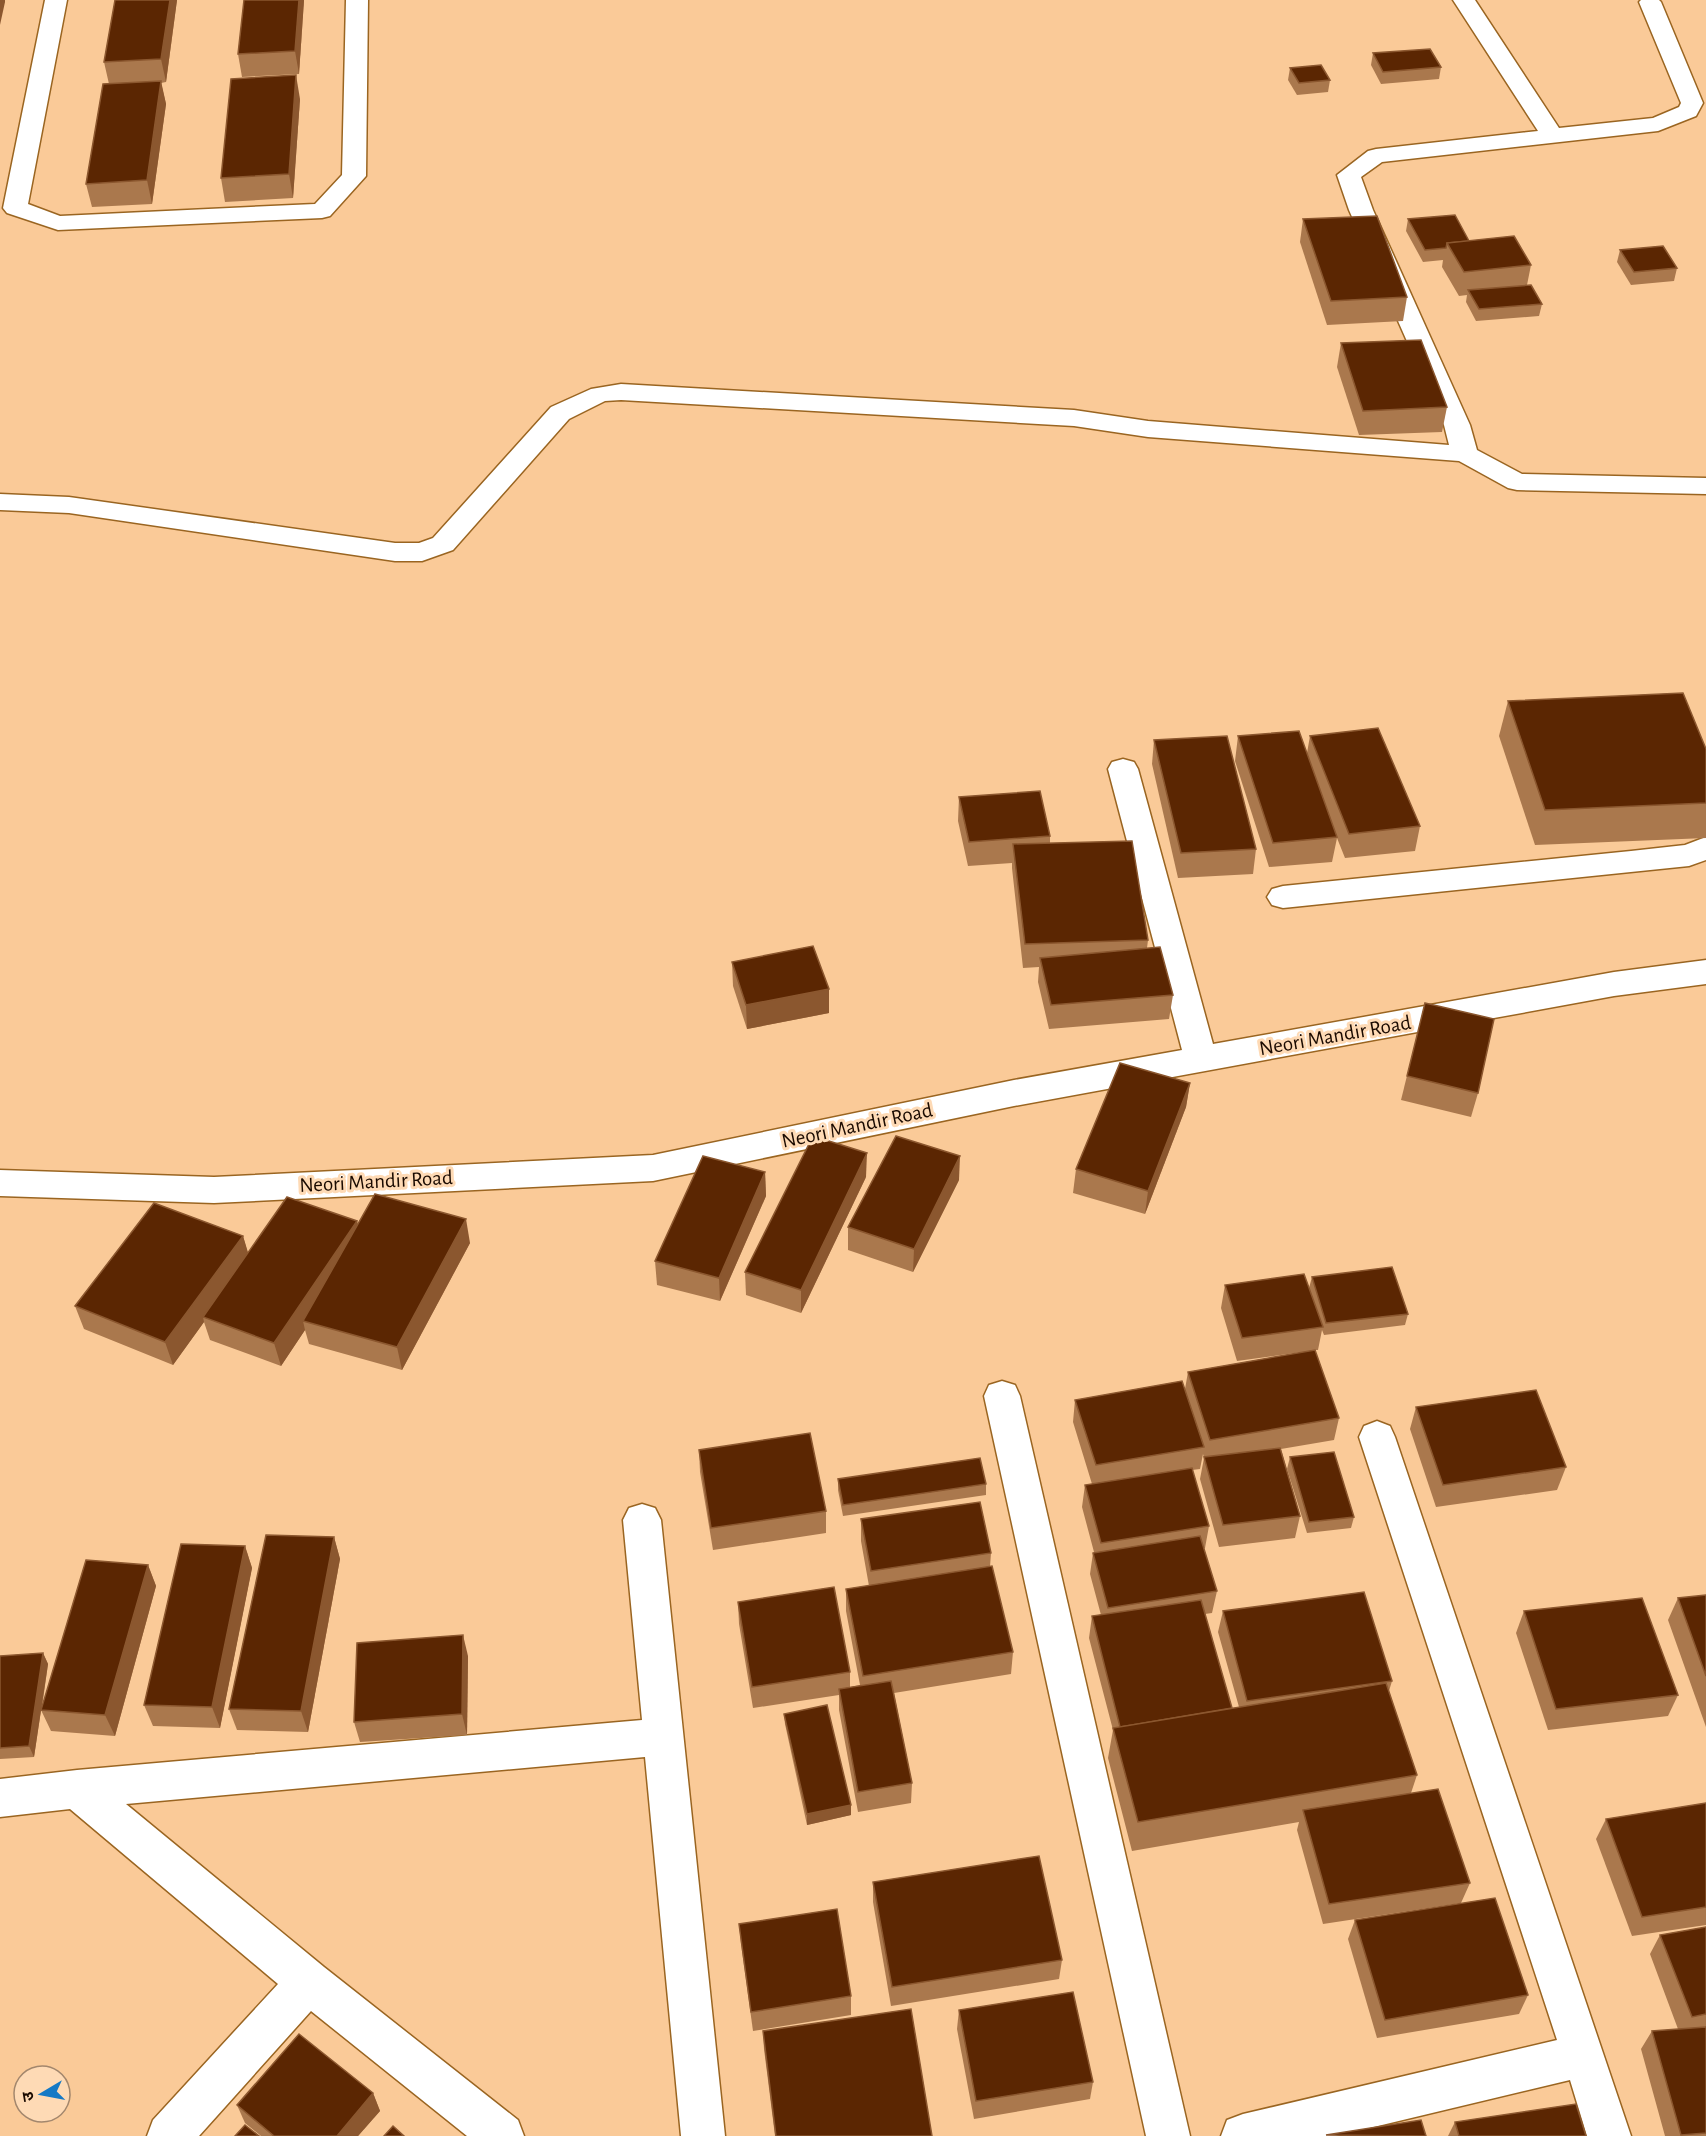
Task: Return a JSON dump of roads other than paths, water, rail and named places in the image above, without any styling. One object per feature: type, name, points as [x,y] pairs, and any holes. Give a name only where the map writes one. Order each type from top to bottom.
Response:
[{"type":"street","points":[[56,0],[15,208],[58,223],[322,211],[354,176],[357,0]]},
{"type":"street","points":[[1464,0],[1553,136]]},
{"type":"street","points":[[1465,454],[1456,424],[1360,210],[1349,175],[1376,156],[1658,124],[1688,111],[1692,104],[1650,2]]},
{"type":"street","points":[[0,502],[69,505],[396,552],[422,552],[443,544],[560,413],[600,394],[621,392],[1074,418],[1148,429],[1465,454],[1516,482],[1706,486]]},
{"type":"street","points":[[1123,769],[1201,1059]]},
{"type":"street","points":[[1283,897],[1631,862],[1689,855],[1706,848]]},
{"type":"street","name":"Neori Mandir Road","points":[[0,1183],[214,1190],[653,1167],[1014,1093],[1614,984],[1706,972]]},
{"type":"street","points":[[1002,1396],[1168,2136]]},
{"type":"street","points":[[1377,1437],[1609,2136]]},
{"type":"street","points":[[642,1520],[662,1737],[704,2136]]},
{"type":"street","points":[[0,1798],[77,1789],[662,1737]]},
{"type":"street","points":[[77,1789],[309,1982],[502,2136]]},
{"type":"street","points":[[169,2136],[309,1982]]},
{"type":"street","points":[[1243,2136],[1584,2055]]}]
